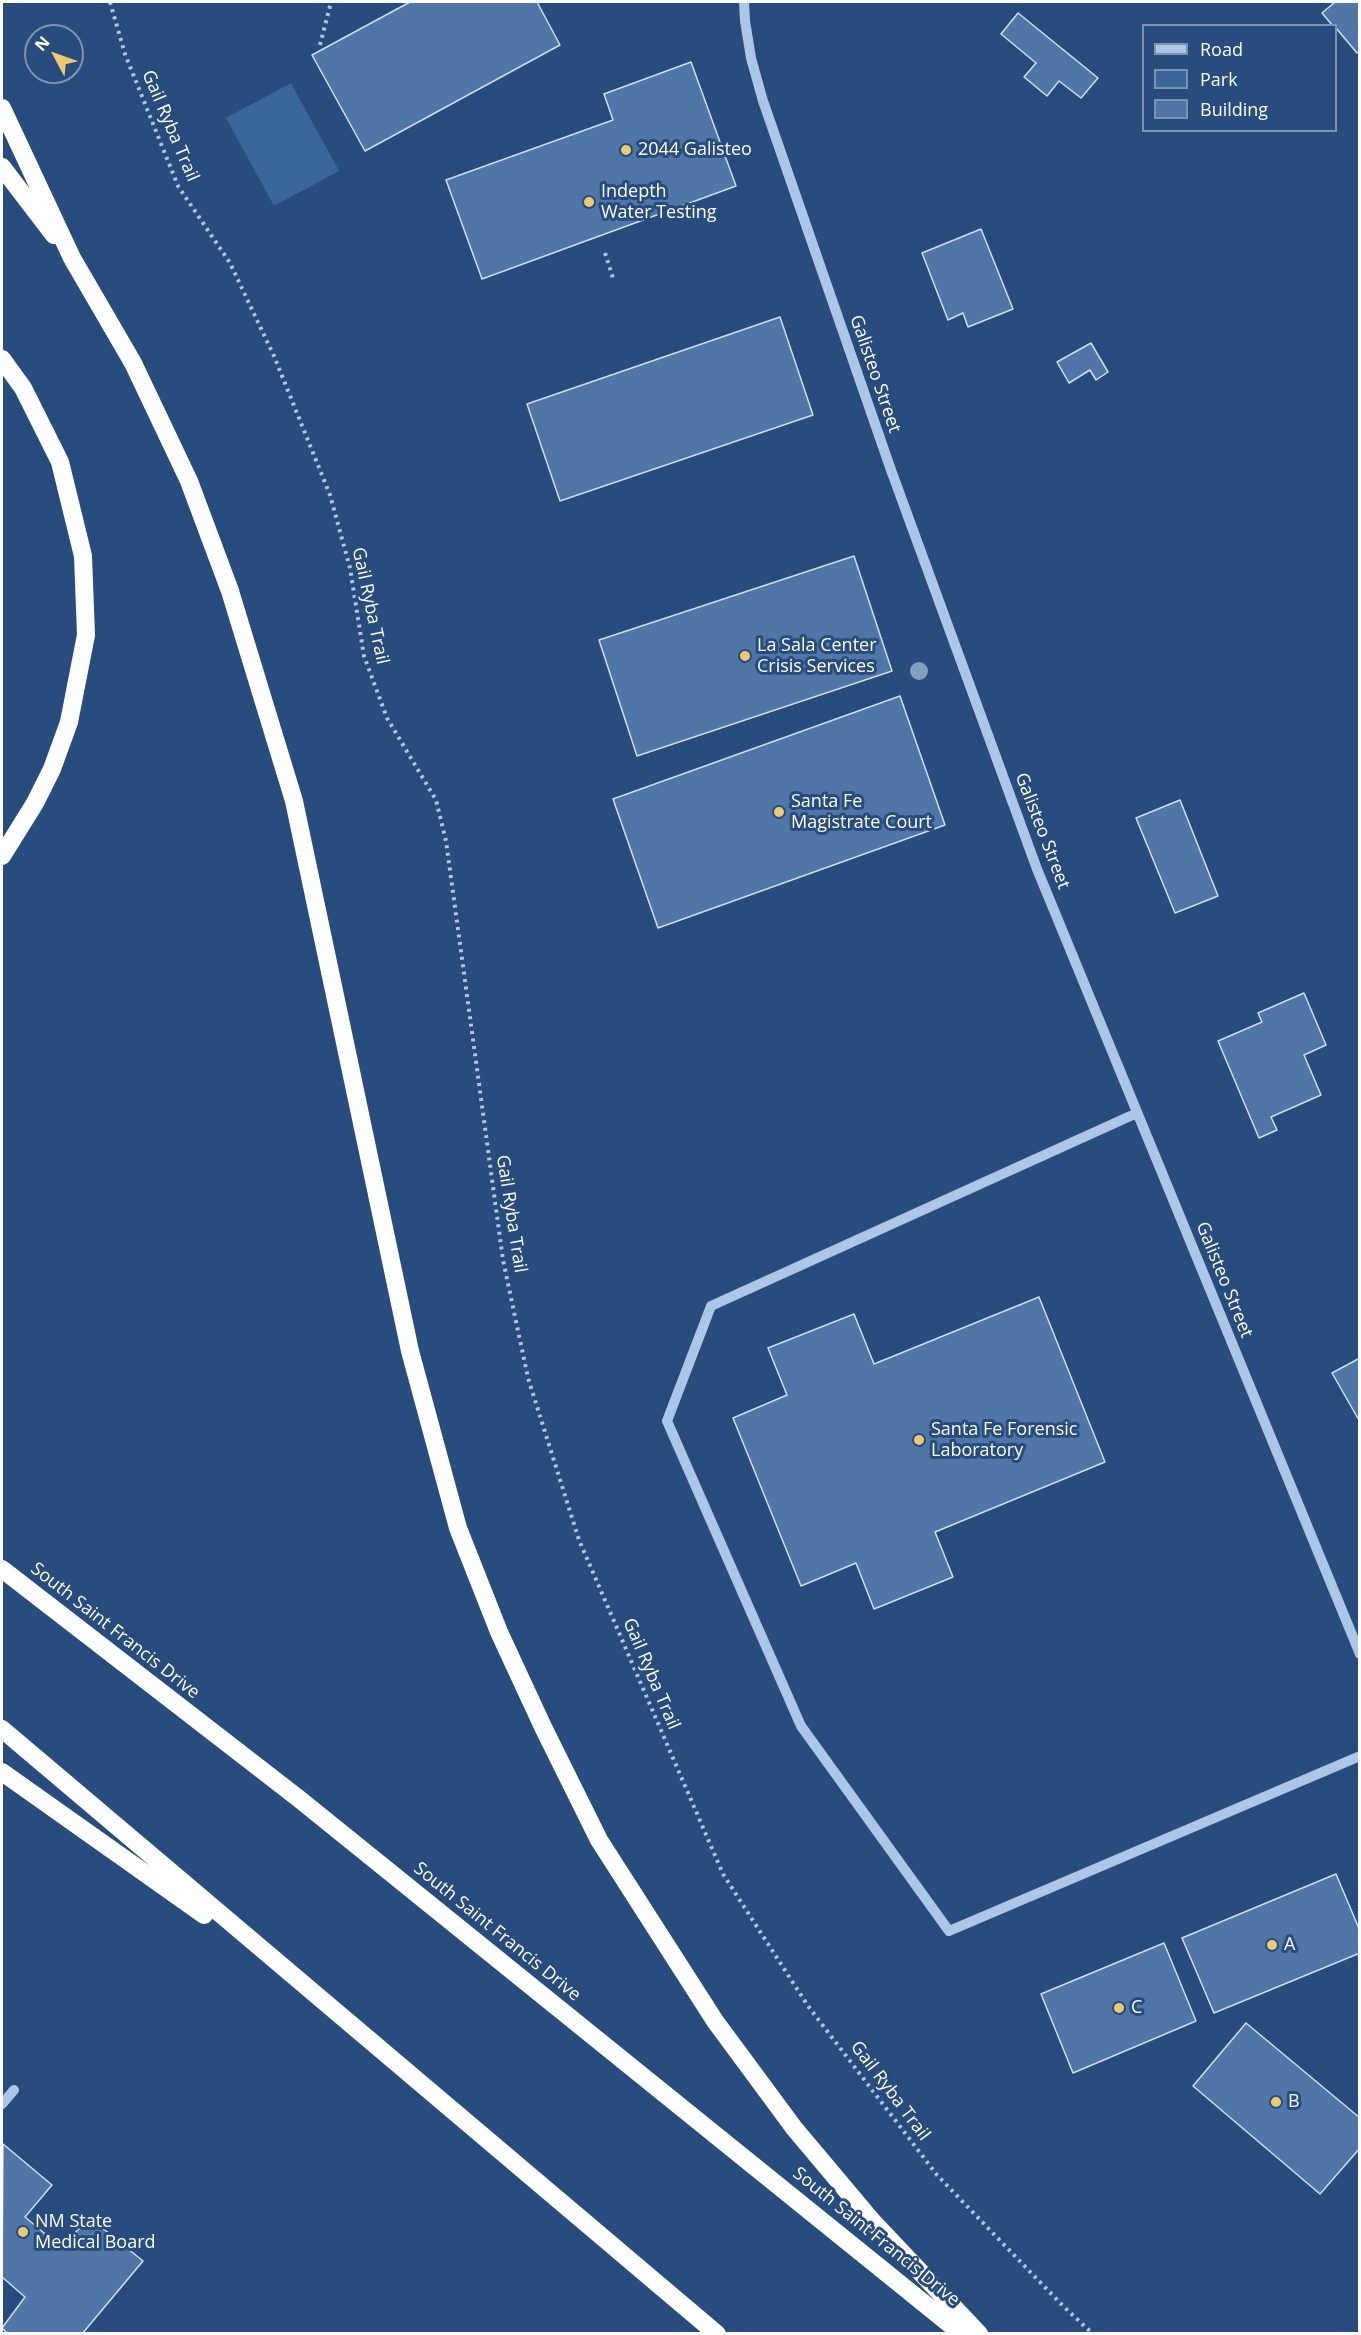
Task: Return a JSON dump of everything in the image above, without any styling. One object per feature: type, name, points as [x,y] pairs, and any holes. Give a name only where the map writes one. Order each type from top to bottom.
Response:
[{"type":"highway","points":[[2,108],[72,258],[133,363],[189,482],[230,591],[263,692],[294,801],[410,1351],[458,1528],[499,1632],[543,1727],[600,1840],[716,2021],[794,2128],[873,2222],[979,2334]]},
{"type":"highway","points":[[2,167],[72,258]]},
{"type":"highway","points":[[2,358],[23,388],[60,462],[83,556],[86,635],[69,722],[52,770],[35,803],[2,856]]},
{"type":"highway","name":"South Saint Francis Drive","points":[[2,1569],[307,1805],[962,2334]]},
{"type":"highway","points":[[2,1729],[717,2334]]},
{"type":"highway","points":[[2,1772],[294,1977]]},
{"type":"street","name":"Galisteo Street","points":[[744,2],[751,58],[762,100],[891,470],[1037,869],[1359,1654]]},
{"type":"street","points":[[1137,1113],[711,1306],[667,1421],[801,1726],[949,1931],[1359,1756]]},
{"type":"street","points":[[2,2104],[14,2090]]},
{"type":"path","name":"Gail Ryba Trail","points":[[110,2],[125,54],[178,186],[230,263],[274,356],[330,495],[350,568],[364,656],[387,718],[436,800],[446,841],[502,1260],[528,1378],[579,1540],[723,1874],[808,2006],[937,2175],[1093,2334]]},
{"type":"path","points":[[320,45],[331,2]]},
{"type":"path","points":[[605,253],[614,281]]},
{"type":"green space","points":[[291,83],[339,171],[274,206],[226,118]]},
{"type":"building","points":[[410,2],[537,2],[560,45],[365,151],[312,55]]},
{"type":"building","points":[[1335,2],[1360,2],[1360,51],[1357,53],[1337,29],[1337,24],[1331,24],[1322,13]]},
{"type":"building","points":[[1018,13],[1098,78],[1081,98],[1059,81],[1047,96],[1024,77],[1036,63],[1001,34]]},
{"type":"building","name":"2044 Galisteo","points":[[691,62],[736,186],[482,279],[446,180],[613,120],[604,94]]},
{"type":"building","points":[[981,229],[1013,309],[968,327],[963,313],[948,320],[922,253]]},
{"type":"building","points":[[780,317],[813,415],[560,501],[527,404]]},
{"type":"building","points":[[1091,343],[1108,372],[1096,380],[1090,370],[1069,383],[1057,362]]},
{"type":"building","name":"La Sala Center Crisis Services","points":[[854,556],[892,671],[637,756],[599,640]]},
{"type":"building","name":"Santa Fe Magistrate Court","points":[[900,696],[945,825],[658,928],[613,799]]},
{"type":"building","points":[[1180,800],[1218,896],[1175,913],[1136,818]]},
{"type":"building","points":[[1304,993],[1326,1045],[1304,1055],[1321,1095],[1271,1117],[1277,1130],[1259,1138],[1218,1041],[1262,1022],[1258,1013]]},
{"type":"building","name":"Santa Fe Forensic Laboratory","points":[[1039,1297],[1105,1462],[935,1532],[953,1577],[874,1609],[856,1563],[801,1586],[733,1418],[787,1395],[768,1348],[854,1314],[874,1364]]},
{"type":"building","points":[[1360,1358],[1360,1422],[1332,1373]]},
{"type":"building","name":"A","points":[[1336,1874],[1360,1931],[1360,1953],[1214,2013],[1182,1938]]},
{"type":"building","name":"C","points":[[1164,1943],[1196,2021],[1073,2073],[1041,1994]]},
{"type":"building","name":"B","points":[[1246,2023],[1360,2118],[1360,2148],[1320,2194],[1193,2086]]},
{"type":"building","name":"NM State Medical Board","points":[[3,2144],[52,2185],[25,2217],[62,2248],[89,2217],[143,2261],[82,2334],[8,2334],[2,2328],[25,2297],[2,2277]]},
{"type":"place","name":"2044 Galisteo","points":[[626,150]]},
{"type":"place","name":"Indepth Water Testing","points":[[589,202]]},
{"type":"place","name":"La Sala Center Crisis Services","points":[[745,656]]},
{"type":"place","name":"Santa Fe Magistrate Court","points":[[779,812]]},
{"type":"place","name":"Santa Fe Forensic Laboratory","points":[[919,1440]]},
{"type":"place","name":"A","points":[[1272,1945]]},
{"type":"place","name":"C","points":[[1119,2008]]},
{"type":"place","name":"B","points":[[1276,2102]]},
{"type":"place","name":"NM State Medical Board","points":[[23,2232]]}]
